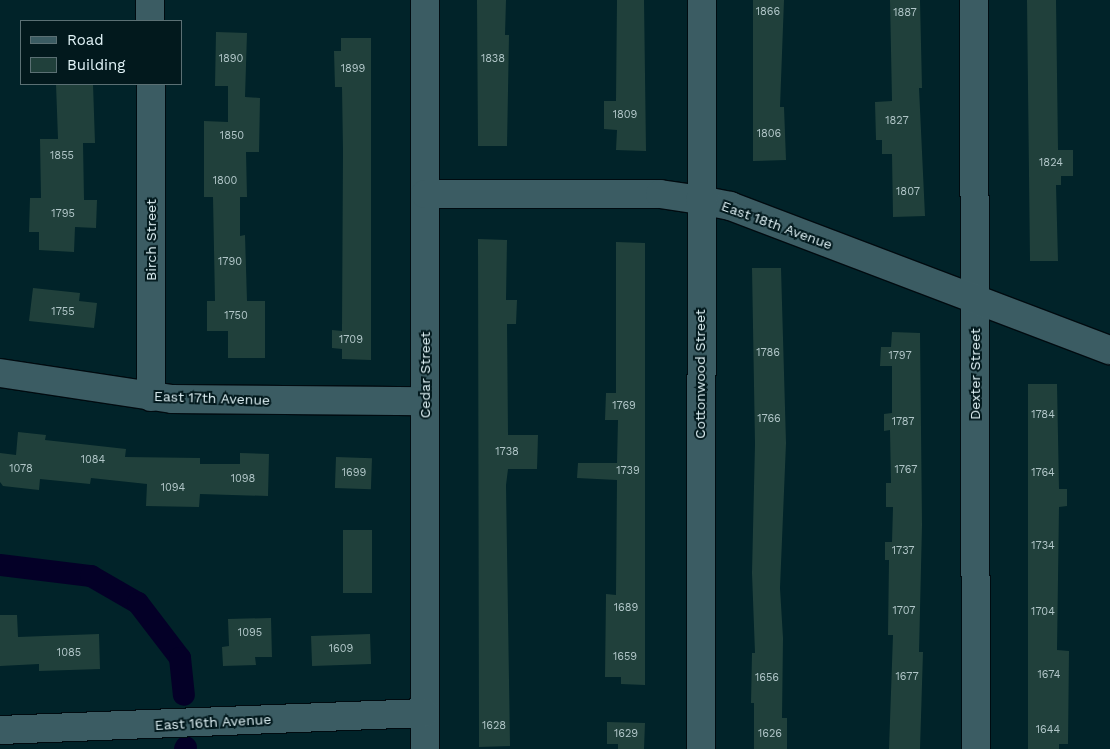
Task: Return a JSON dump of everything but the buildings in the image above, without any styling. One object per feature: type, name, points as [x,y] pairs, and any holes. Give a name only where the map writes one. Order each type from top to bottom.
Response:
[{"type":"street","points":[[150,0],[150,20]]},
{"type":"street","name":"Cedar Street","points":[[425,0],[426,749]]},
{"type":"street","name":"Cottonwood Street","points":[[701,749],[700,200],[702,0]]},
{"type":"street","name":"Dexter Street","points":[[974,0],[976,749]]},
{"type":"street","name":"Birch Street","points":[[151,85],[151,397]]},
{"type":"street","name":"East 18th Avenue","points":[[425,194],[660,194],[730,206],[1110,350]]},
{"type":"street","name":"East 17th Avenue","points":[[0,373],[151,397],[425,401]]},
{"type":"street","name":"East 16th Avenue","points":[[0,730],[425,713]]},
{"type":"waterway","points":[[0,565],[91,576],[138,603],[180,658],[184,695]]}]
